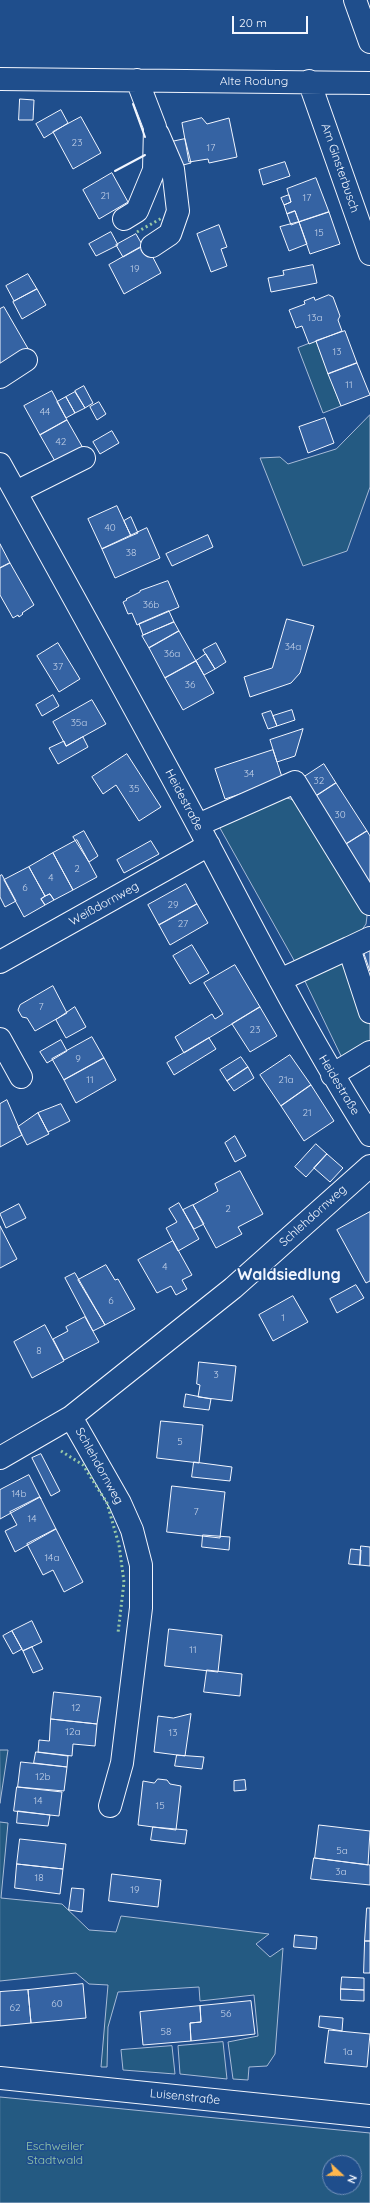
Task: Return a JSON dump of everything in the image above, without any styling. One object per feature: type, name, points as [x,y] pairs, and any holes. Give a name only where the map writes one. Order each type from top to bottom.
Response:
[{"type":"street","points":[[355,0],[370,42]]},
{"type":"street","name":"Alte Rodung","points":[[0,80],[309,81],[370,83]]},
{"type":"street","points":[[137,80],[173,169],[178,211],[170,234],[152,246]]},
{"type":"street","name":"Am Ginsterbusch","points":[[309,81],[370,254]]},
{"type":"street","points":[[124,219],[137,211],[154,170],[155,127]]},
{"type":"street","points":[[0,377],[26,360]]},
{"type":"street","points":[[16,492],[84,458]]},
{"type":"street","name":"Heidestraße","points":[[0,464],[209,845],[332,1075],[370,1135]]},
{"type":"street","points":[[198,826],[295,782],[370,904]]},
{"type":"street","name":"Weißdornweg","points":[[0,962],[209,845]]},
{"type":"street","points":[[280,980],[370,938]]},
{"type":"street","points":[[349,948],[370,1012]]},
{"type":"street","points":[[0,1039],[21,1077]]},
{"type":"street","points":[[332,1075],[370,1052]]},
{"type":"street","name":"Schlehdornweg","points":[[110,1806],[122,1763],[141,1608],[141,1565],[132,1530],[120,1503],[71,1417],[164,1341],[233,1288],[370,1166]]},
{"type":"street","points":[[0,1458],[71,1417]]},
{"type":"street","name":"Luisenstraße","points":[[0,2078],[370,2116]]},
{"type":"green space","points":[[316,341],[341,406],[323,413],[298,348]]},
{"type":"green space","points":[[370,415],[370,487],[347,551],[303,566],[260,458],[280,457],[288,464],[336,449]]},
{"type":"green space","points":[[281,797],[291,799],[297,804],[367,916],[366,924],[361,931],[295,962],[216,821]]},
{"type":"green space","points":[[335,959],[350,966],[370,1025],[370,1042],[342,1058],[302,975]]},
{"type":"green space","points":[[0,1750],[8,1750],[0,1803]]},
{"type":"green space","points":[[0,1822],[8,1823],[1,1898],[62,1904],[89,1930],[116,1932],[121,1916],[269,1934],[256,1944],[270,1957],[283,1948],[275,2054],[267,2066],[249,2067],[248,2080],[233,2079],[228,2042],[258,2036],[254,1995],[200,2001],[199,1987],[118,1992],[108,2027],[107,2067],[101,2067],[108,1985],[89,1984],[76,1973],[0,1981]]},
{"type":"green space","points":[[223,2042],[227,2079],[180,2074],[178,2046]]},
{"type":"green space","points":[[172,2046],[175,2074],[123,2070],[121,2050]]},
{"type":"green space","name":"Eschweiler Stadtwald","points":[[0,2097],[370,2133],[370,2203],[0,2203]]},
{"type":"building","points":[[20,99],[34,100],[33,120],[19,120]]},
{"type":"building","points":[[61,110],[68,123],[44,138],[36,124]]},
{"type":"building","points":[[81,117],[101,153],[73,169],[53,132]]},
{"type":"building","points":[[202,118],[207,124],[229,118],[237,157],[209,163],[208,159],[189,162],[182,123]]},
{"type":"building","points":[[185,139],[191,163],[179,166],[171,142]]},
{"type":"building","points":[[285,162],[290,176],[263,185],[259,170]]},
{"type":"building","points":[[112,173],[128,202],[99,219],[83,190]]},
{"type":"building","points":[[316,178],[329,212],[299,222],[295,211],[287,214],[284,205],[291,202],[287,189]]},
{"type":"building","points":[[289,195],[291,202],[284,205],[281,198]]},
{"type":"building","points":[[295,211],[299,222],[291,225],[287,214]]},
{"type":"building","points":[[329,212],[340,244],[310,254],[299,222]]},
{"type":"building","points":[[299,222],[307,244],[289,251],[280,227]]},
{"type":"building","points":[[219,225],[227,247],[221,249],[227,266],[211,272],[197,234]]},
{"type":"building","points":[[111,232],[118,245],[96,256],[89,244]]},
{"type":"building","points":[[136,234],[143,246],[123,257],[116,245]]},
{"type":"building","points":[[146,244],[161,273],[124,294],[109,265]]},
{"type":"building","points":[[313,265],[317,283],[271,292],[268,278],[284,275],[283,271]]},
{"type":"building","points":[[28,274],[37,289],[14,301],[6,286]]},
{"type":"building","points":[[37,289],[46,305],[22,319],[13,302]]},
{"type":"building","points":[[329,295],[333,297],[340,316],[338,320],[342,331],[309,344],[302,326],[296,328],[289,310],[305,304],[304,301],[314,297],[315,300]]},
{"type":"building","points":[[4,307],[30,352],[0,365],[0,309]]},
{"type":"building","points":[[345,331],[357,363],[328,374],[316,341]]},
{"type":"building","points":[[357,363],[370,395],[341,406],[328,374]]},
{"type":"building","points":[[84,386],[93,403],[85,408],[75,391]]},
{"type":"building","points":[[52,391],[67,420],[40,435],[24,406]]},
{"type":"building","points":[[75,392],[85,408],[75,413],[66,397]]},
{"type":"building","points":[[66,397],[75,413],[66,418],[57,402]]},
{"type":"building","points":[[99,402],[106,414],[97,420],[90,407]]},
{"type":"building","points":[[325,418],[334,443],[308,453],[299,427]]},
{"type":"building","points":[[67,420],[83,448],[56,463],[40,435]]},
{"type":"building","points":[[112,431],[119,443],[100,454],[93,442]]},
{"type":"building","points":[[117,506],[131,536],[102,549],[88,519]]},
{"type":"building","points":[[131,517],[138,533],[131,536],[124,521]]},
{"type":"building","points":[[147,528],[160,558],[115,578],[102,549]]},
{"type":"building","points":[[208,535],[213,547],[172,566],[166,554]]},
{"type":"building","points":[[0,544],[10,563],[0,568]]},
{"type":"building","points":[[10,563],[34,605],[22,613],[23,614],[19,617],[18,615],[13,618],[0,595],[0,568]]},
{"type":"building","points":[[168,581],[179,607],[137,625],[132,613],[128,614],[123,602],[140,591]]},
{"type":"building","points":[[169,611],[174,622],[143,635],[139,624]]},
{"type":"building","points":[[287,619],[314,626],[300,673],[291,683],[250,697],[244,677],[272,668]]},
{"type":"building","points":[[174,622],[179,631],[149,648],[142,636]]},
{"type":"building","points":[[179,631],[196,661],[165,678],[149,648]]},
{"type":"building","points":[[58,643],[80,679],[59,692],[37,656]]},
{"type":"building","points":[[216,643],[226,662],[215,669],[203,650]]},
{"type":"building","points":[[206,654],[215,669],[204,675],[196,661]]},
{"type":"building","points":[[196,661],[214,693],[183,710],[165,678]]},
{"type":"building","points":[[53,695],[59,706],[42,716],[36,705]]},
{"type":"building","points":[[92,700],[106,724],[66,746],[53,722]]},
{"type":"building","points":[[292,710],[295,720],[277,726],[273,716]]},
{"type":"building","points":[[271,711],[277,726],[268,729],[262,714]]},
{"type":"building","points":[[303,729],[295,756],[277,762],[270,740]]},
{"type":"building","points":[[83,737],[88,747],[58,764],[49,748],[64,741],[66,746]]},
{"type":"building","points":[[273,750],[283,780],[225,799],[215,769]]},
{"type":"building","points":[[127,754],[161,807],[139,821],[116,785],[103,794],[92,777]]},
{"type":"building","points":[[324,764],[336,783],[313,798],[301,779]]},
{"type":"building","points":[[336,783],[367,831],[343,846],[313,798]]},
{"type":"building","points":[[84,831],[98,856],[89,862],[73,837]]},
{"type":"building","points":[[367,831],[370,836],[370,890],[343,846]]},
{"type":"building","points":[[77,840],[97,877],[73,890],[53,853]]},
{"type":"building","points":[[151,841],[159,854],[124,873],[117,860]]},
{"type":"building","points":[[53,853],[73,890],[54,900],[50,894],[45,896],[29,867]]},
{"type":"building","points":[[29,867],[45,896],[41,899],[45,905],[24,917],[4,880]]},
{"type":"building","points":[[2,875],[16,901],[5,907],[0,897],[0,876]]},
{"type":"building","points":[[186,884],[197,904],[159,925],[148,905]]},
{"type":"building","points":[[50,894],[54,900],[45,905],[41,899]]},
{"type":"building","points":[[197,904],[208,923],[170,945],[159,925]]},
{"type":"building","points":[[192,945],[209,973],[190,984],[173,956]]},
{"type":"building","points":[[370,948],[370,971],[363,951]]},
{"type":"building","points":[[235,965],[260,1007],[184,1053],[175,1037],[212,1014],[215,1019],[223,1014],[204,983]]},
{"type":"building","points":[[53,986],[67,1013],[35,1031],[27,1018],[22,1017],[18,1010],[20,1005]]},
{"type":"building","points":[[75,1007],[86,1027],[66,1038],[56,1020]]},
{"type":"building","points":[[260,1007],[277,1036],[250,1052],[232,1024]]},
{"type":"building","points":[[92,1037],[104,1058],[64,1080],[52,1059]]},
{"type":"building","points":[[209,1038],[216,1049],[174,1075],[167,1063]]},
{"type":"building","points":[[61,1040],[67,1051],[47,1063],[40,1052]]},
{"type":"building","points":[[290,1055],[311,1085],[281,1106],[260,1075]]},
{"type":"building","points":[[241,1057],[248,1067],[227,1081],[220,1070]]},
{"type":"building","points":[[104,1058],[116,1080],[76,1103],[64,1080]]},
{"type":"building","points":[[248,1067],[254,1078],[234,1091],[227,1081]]},
{"type":"building","points":[[311,1085],[334,1121],[304,1141],[281,1106]]},
{"type":"building","points":[[7,1100],[22,1135],[0,1147],[0,1104]]},
{"type":"building","points":[[61,1104],[70,1121],[48,1132],[38,1113]]},
{"type":"building","points":[[38,1113],[49,1134],[27,1145],[18,1127]]},
{"type":"building","points":[[235,1136],[246,1156],[235,1162],[225,1143]]},
{"type":"building","points":[[316,1144],[327,1154],[306,1177],[295,1167]]},
{"type":"building","points":[[327,1154],[343,1168],[330,1182],[314,1168]]},
{"type":"building","points":[[240,1171],[263,1214],[238,1227],[242,1234],[216,1248],[193,1205],[218,1191],[215,1184]]},
{"type":"building","points":[[179,1203],[199,1239],[178,1251],[166,1228],[177,1222],[169,1209]]},
{"type":"building","points":[[19,1204],[26,1218],[6,1228],[0,1214]]},
{"type":"building","points":[[193,1205],[204,1224],[194,1229],[183,1210]]},
{"type":"building","points":[[370,1212],[370,1281],[366,1283],[337,1230]]},
{"type":"building","points":[[0,1226],[17,1259],[0,1268]]},
{"type":"building","points":[[173,1241],[192,1275],[182,1280],[187,1289],[176,1295],[171,1286],[157,1293],[138,1260]]},
{"type":"building","points":[[106,1265],[115,1280],[118,1279],[135,1309],[105,1325],[78,1280]]},
{"type":"building","points":[[75,1273],[105,1325],[93,1331],[65,1278]]},
{"type":"building","points":[[356,1285],[364,1298],[337,1313],[330,1299]]},
{"type":"building","points":[[293,1296],[308,1322],[273,1341],[259,1315]]},
{"type":"building","points":[[85,1317],[99,1342],[64,1360],[53,1339],[68,1331],[66,1327]]},
{"type":"building","points":[[45,1325],[64,1361],[32,1378],[14,1342]]},
{"type":"building","points":[[199,1362],[236,1366],[232,1401],[198,1397],[200,1385],[197,1384]]},
{"type":"building","points":[[186,1394],[211,1399],[209,1410],[184,1407]]},
{"type":"building","points":[[161,1421],[203,1425],[199,1463],[157,1458]]},
{"type":"building","points":[[41,1454],[60,1491],[51,1496],[32,1458]]},
{"type":"building","points":[[194,1462],[232,1467],[230,1481],[192,1477]]},
{"type":"building","points":[[29,1475],[40,1497],[0,1519],[0,1490]]},
{"type":"building","points":[[172,1486],[225,1492],[220,1538],[167,1532]]},
{"type":"building","points":[[40,1497],[56,1529],[15,1552],[5,1531],[17,1525],[10,1512]]},
{"type":"building","points":[[56,1529],[83,1582],[64,1592],[53,1570],[43,1575],[27,1544]]},
{"type":"building","points":[[203,1535],[230,1537],[229,1550],[202,1547]]},
{"type":"building","points":[[361,1546],[370,1547],[370,1566],[360,1565]]},
{"type":"building","points":[[351,1549],[361,1550],[360,1565],[349,1564]]},
{"type":"building","points":[[32,1621],[42,1642],[23,1651],[12,1631]]},
{"type":"building","points":[[169,1629],[222,1635],[218,1672],[165,1666]]},
{"type":"building","points":[[12,1631],[22,1649],[13,1654],[3,1636]]},
{"type":"building","points":[[32,1647],[43,1669],[33,1673],[23,1651]]},
{"type":"building","points":[[207,1670],[242,1674],[240,1696],[204,1692]]},
{"type":"building","points":[[54,1692],[101,1697],[97,1724],[51,1719]]},
{"type":"building","points":[[191,1714],[185,1756],[154,1752],[158,1716],[173,1718]]},
{"type":"building","points":[[51,1719],[97,1724],[95,1746],[73,1744],[72,1756],[38,1752],[39,1740],[49,1741]]},
{"type":"building","points":[[36,1752],[68,1756],[67,1767],[34,1763]]},
{"type":"building","points":[[177,1755],[204,1757],[202,1769],[175,1766]]},
{"type":"building","points":[[21,1762],[67,1767],[64,1791],[18,1787]]},
{"type":"building","points":[[158,1779],[167,1780],[170,1784],[181,1786],[176,1830],[138,1825],[143,1781],[154,1783]]},
{"type":"building","points":[[245,1780],[246,1790],[234,1791],[234,1781]]},
{"type":"building","points":[[17,1787],[62,1792],[59,1816],[14,1811]]},
{"type":"building","points":[[18,1811],[50,1815],[48,1826],[17,1823]]},
{"type":"building","points":[[319,1825],[370,1831],[368,1865],[315,1858]]},
{"type":"building","points":[[153,1827],[187,1830],[185,1844],[151,1840]]},
{"type":"building","points":[[20,1839],[66,1844],[63,1869],[17,1864]]},
{"type":"building","points":[[314,1858],[370,1865],[370,1885],[311,1879]]},
{"type":"building","points":[[17,1864],[63,1869],[60,1894],[15,1888]]},
{"type":"building","points":[[112,1874],[161,1880],[158,1907],[109,1901]]},
{"type":"building","points":[[72,1888],[84,1889],[82,1912],[69,1910]]},
{"type":"building","points":[[367,1908],[370,1908],[370,1941],[365,1941]]},
{"type":"building","points":[[295,1935],[317,1937],[316,1949],[294,1947]]},
{"type":"building","points":[[365,1941],[370,1941],[370,1973],[364,1973]]},
{"type":"building","points":[[342,1977],[364,1978],[364,1990],[341,1989]]},
{"type":"building","points":[[83,1984],[86,2018],[31,2023],[28,1990]]},
{"type":"building","points":[[341,1989],[364,1990],[364,2001],[341,2000]]},
{"type":"building","points":[[28,1990],[31,2023],[0,2026],[0,1992]]},
{"type":"building","points":[[251,2001],[255,2034],[191,2041],[190,2023],[201,2022],[200,2006]]},
{"type":"building","points":[[200,2006],[201,2022],[190,2023],[191,2041],[143,2045],[140,2012]]},
{"type":"building","points":[[320,2016],[343,2018],[342,2031],[319,2027]]},
{"type":"building","points":[[329,2030],[370,2034],[367,2067],[325,2063]]},
{"type":"hedge","points":[[137,232],[162,218]]},
{"type":"hedge","points":[[61,1451],[83,1465],[107,1503],[119,1545],[124,1582],[118,1633]]},
{"type":"wall","points":[[133,104],[145,137]]},
{"type":"wall","points":[[115,171],[145,155]]},
{"type":"district","name":"Waldsiedlung","points":[[289,1275]]}]
